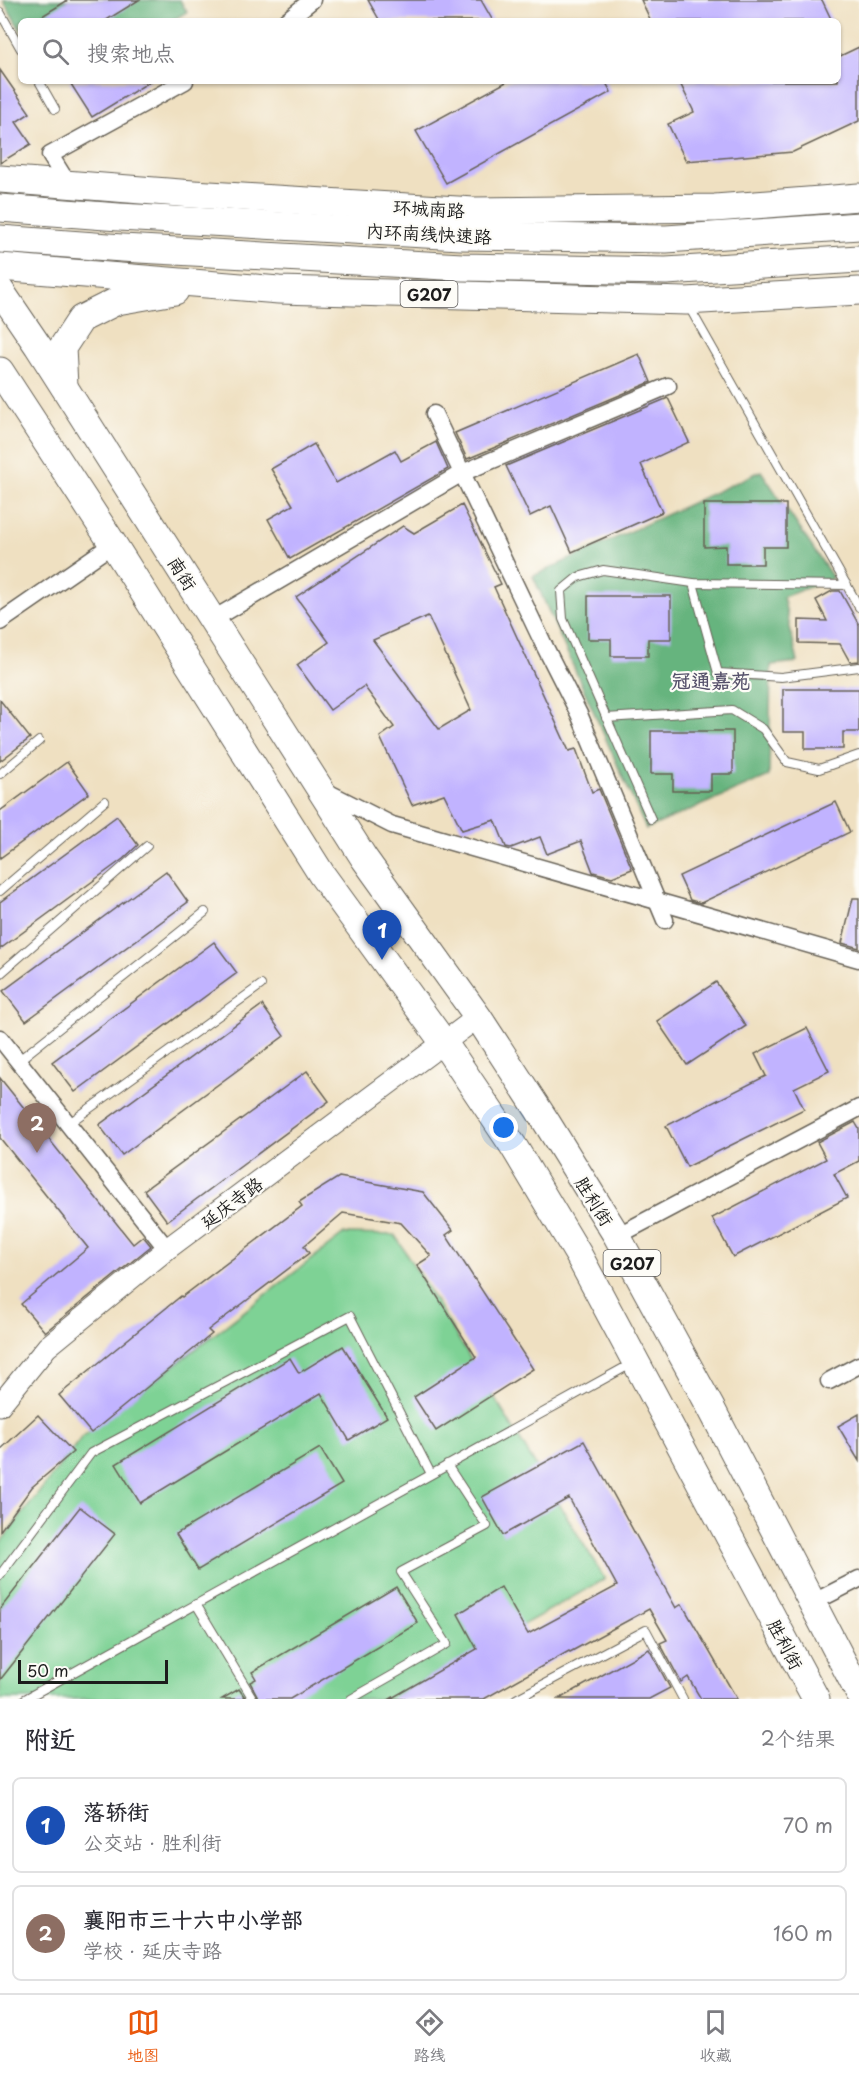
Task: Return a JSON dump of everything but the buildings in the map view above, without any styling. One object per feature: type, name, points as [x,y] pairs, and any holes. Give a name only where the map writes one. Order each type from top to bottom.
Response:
[{"type":"highway","name":"环城南路","points":[[0,179],[193,194],[474,211],[714,208],[859,197]]},
{"type":"highway","name":"内环南线快速路","points":[[0,208],[461,236],[666,239],[859,226]]},
{"type":"highway","name":"内环南线快速路","points":[[0,239],[462,267],[666,271],[859,259]]},
{"type":"highway","name":"G207","points":[[0,267],[291,290],[686,302],[859,291]]},
{"type":"highway","points":[[64,387],[62,348],[81,319],[117,301],[213,285]]},
{"type":"highway","name":"南街","points":[[0,290],[364,858]]},
{"type":"highway","points":[[0,371],[113,544]]},
{"type":"highway","points":[[0,400],[72,482]]},
{"type":"highway","name":"胜利街","points":[[113,544],[322,875],[444,1043],[514,1147],[578,1254],[816,1699]]},
{"type":"highway","name":"胜利街","points":[[364,858],[478,1017],[617,1236],[711,1408],[859,1693]]},
{"type":"street","points":[[290,18],[312,0]]},
{"type":"street","points":[[68,184],[50,155],[180,84]]},
{"type":"street","points":[[212,620],[462,473],[668,386]]},
{"type":"street","points":[[434,414],[579,714],[665,920]]},
{"type":"street","points":[[0,622],[113,544]]},
{"type":"street","points":[[320,788],[392,825],[859,959]]},
{"type":"street","name":"延庆寺路","points":[[0,1405],[47,1347],[167,1249],[478,1017]]},
{"type":"street","points":[[0,1038],[167,1249]]},
{"type":"street","points":[[617,1236],[859,1108]]},
{"type":"street","points":[[829,1381],[859,1365]]},
{"type":"street","points":[[812,1603],[859,1579]]},
{"type":"lane","points":[[0,12],[18,44]]},
{"type":"lane","points":[[41,84],[55,109]]},
{"type":"lane","points":[[686,302],[859,607]]},
{"type":"lane","points":[[651,819],[563,620],[561,591],[578,577],[603,570],[693,583],[847,585]]},
{"type":"lane","points":[[693,583],[718,673],[782,677],[859,668]]},
{"type":"lane","points":[[606,718],[732,710],[763,729],[787,762],[819,769],[859,755]]},
{"type":"lane","points":[[0,774],[39,741]]},
{"type":"lane","points":[[0,891],[105,801]]},
{"type":"lane","points":[[0,974],[147,846]]},
{"type":"lane","points":[[18,1061],[205,912]]},
{"type":"lane","points":[[68,1124],[261,985]]},
{"type":"lane","points":[[0,1575],[91,1453],[350,1316],[431,1473]]},
{"type":"lane","points":[[25,1699],[636,1361]]},
{"type":"lane","points":[[351,1699],[447,1644],[401,1572],[487,1526],[447,1465]]},
{"type":"lane","points":[[196,1605],[253,1699]]},
{"type":"lane","points":[[516,1699],[646,1630],[683,1699]]},
{"type":"green space","points":[[3,0],[180,0],[187,12],[176,18],[18,18],[18,26]]},
{"type":"green space","points":[[761,471],[833,578],[783,597],[798,662],[771,665],[769,776],[646,829],[533,576]]},
{"type":"green space","points":[[344,1234],[395,1235],[605,1579],[390,1699],[0,1699],[0,1543],[81,1438]]},
{"type":"place","name":"落轿街","points":[[382,960]]},
{"type":"place","name":"襄阳市三十六中小学部","points":[[37,1153]]},
{"type":"district","name":"冠通嘉苑","points":[[711,680]]}]
